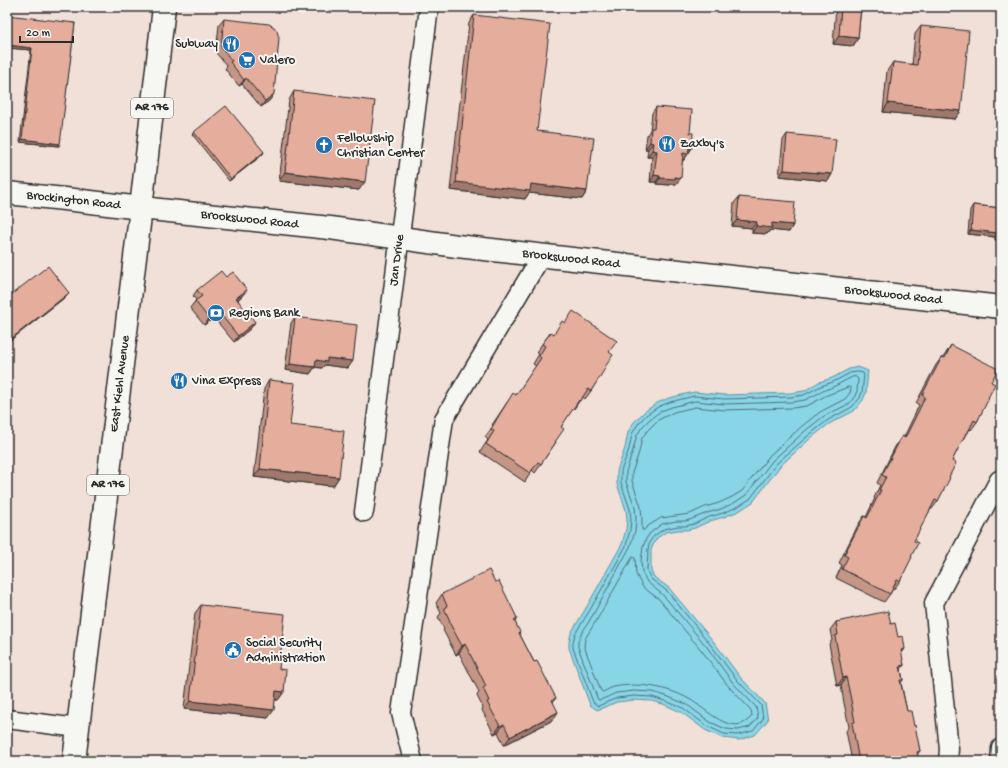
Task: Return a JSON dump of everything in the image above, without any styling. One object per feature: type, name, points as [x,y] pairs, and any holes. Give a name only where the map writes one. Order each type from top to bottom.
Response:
[{"type":"main road","name":"East Kiehl Avenue","points":[[74,761],[164,7]]},
{"type":"main road","name":"Brockington Road","points":[[7,193],[141,208]]},
{"type":"main road","name":"Brookswood Road","points":[[141,208],[330,228],[457,246],[1001,307]]},
{"type":"street","name":"Jan Drive","points":[[364,512],[429,7]]},
{"type":"street","points":[[413,761],[401,713],[444,419],[542,255]]},
{"type":"street","points":[[948,761],[949,749],[934,603],[999,480],[1001,480]]},
{"type":"street","points":[[7,719],[78,728]]},
{"type":"street","points":[[1000,761],[1001,748]]},
{"type":"water","points":[[858,367],[868,371],[866,393],[863,400],[854,411],[829,424],[780,466],[753,502],[739,511],[695,528],[666,532],[657,538],[651,550],[651,571],[654,577],[669,588],[714,642],[740,677],[765,703],[768,720],[755,735],[739,740],[723,738],[705,730],[681,712],[663,704],[651,701],[634,700],[617,702],[597,710],[590,705],[569,648],[569,642],[571,633],[622,544],[627,520],[626,510],[617,484],[617,471],[625,448],[628,432],[634,422],[644,412],[657,403],[669,398],[694,392],[724,395],[791,393],[804,391],[819,382],[832,378],[849,369]]},
{"type":"building","points":[[841,7],[861,7],[858,38],[839,36]]},
{"type":"building","points":[[7,15],[75,23],[60,144],[22,139],[32,48],[7,45]]},
{"type":"building","points":[[474,15],[550,24],[537,131],[594,138],[587,191],[531,184],[530,191],[456,182]]},
{"type":"building","name":"Valero","points":[[224,19],[269,24],[277,31],[279,38],[274,94],[265,101],[246,78],[244,80],[221,47]]},
{"type":"building","points":[[921,26],[969,31],[961,111],[888,103],[893,62],[917,65]]},
{"type":"building","name":"Fellowship Christian Center","points":[[294,91],[375,101],[365,182],[285,172]]},
{"type":"building","points":[[226,106],[264,152],[231,179],[194,132]]},
{"type":"building","name":"Zaxby's","points":[[656,107],[692,110],[690,133],[693,133],[692,148],[689,148],[688,154],[683,153],[681,178],[660,178],[660,176],[654,175],[657,151],[652,150],[653,143],[650,142],[651,128],[654,128]]},
{"type":"building","points":[[787,134],[836,139],[832,174],[784,170]]},
{"type":"building","points":[[739,197],[795,202],[793,225],[772,223],[772,228],[756,226],[757,222],[737,220]]},
{"type":"building","points":[[973,205],[1001,208],[1001,236],[998,236],[998,233],[971,230]]},
{"type":"building","points":[[48,266],[69,293],[7,342],[7,298]]},
{"type":"building","name":"Regions Bank","points":[[221,271],[226,277],[233,272],[247,290],[236,298],[255,322],[238,336],[218,311],[209,319],[195,301],[202,296],[197,290]]},
{"type":"building","points":[[573,311],[617,341],[609,352],[613,355],[591,391],[588,389],[580,401],[579,400],[561,427],[564,429],[556,442],[541,464],[538,462],[530,473],[486,444],[494,431],[491,429],[513,393],[516,395],[541,358],[539,356],[545,346],[542,344],[551,332],[554,334],[562,321],[565,323]]},
{"type":"building","points":[[295,317],[357,325],[353,361],[327,358],[327,362],[316,360],[315,367],[290,364]]},
{"type":"building","points":[[951,345],[998,369],[991,382],[995,384],[977,422],[974,420],[952,461],[956,463],[949,477],[950,478],[938,501],[935,500],[914,541],[918,543],[912,557],[900,581],[897,580],[890,594],[842,569],[848,557],[844,555],[864,516],[867,518],[886,477],[882,475],[902,436],[905,438],[925,397],[922,395],[942,357],[945,358]]},
{"type":"building","points":[[269,380],[295,383],[290,425],[344,431],[339,477],[260,469]]},
{"type":"building","points":[[489,570],[495,582],[499,581],[517,618],[514,620],[520,632],[519,633],[534,662],[537,661],[556,698],[552,700],[558,712],[510,737],[504,724],[500,726],[487,702],[489,701],[483,688],[486,686],[465,644],[462,646],[449,622],[450,621],[444,608],[447,606],[442,594]]},
{"type":"building","name":"Social Security Administration","points":[[201,605],[285,614],[279,669],[286,670],[284,692],[276,691],[274,710],[190,701]]},
{"type":"building","points":[[888,611],[891,624],[895,623],[898,637],[903,636],[905,649],[901,650],[904,665],[900,666],[903,680],[900,680],[907,711],[911,711],[914,726],[915,725],[920,751],[917,752],[919,761],[859,761],[852,723],[855,722],[850,695],[846,677],[843,678],[835,636],[838,635],[836,622]]},
{"type":"place","name":"Subway","points":[[231,44]]},
{"type":"place","name":"Valero","points":[[247,60]]},
{"type":"place","name":"Zaxby's","points":[[667,144]]},
{"type":"place","name":"Fellowship Christian Center","points":[[324,145]]},
{"type":"place","name":"Regions Bank","points":[[216,313]]},
{"type":"place","name":"Vina Express","points":[[179,381]]},
{"type":"place","name":"Social Security Administration","points":[[233,650]]}]
